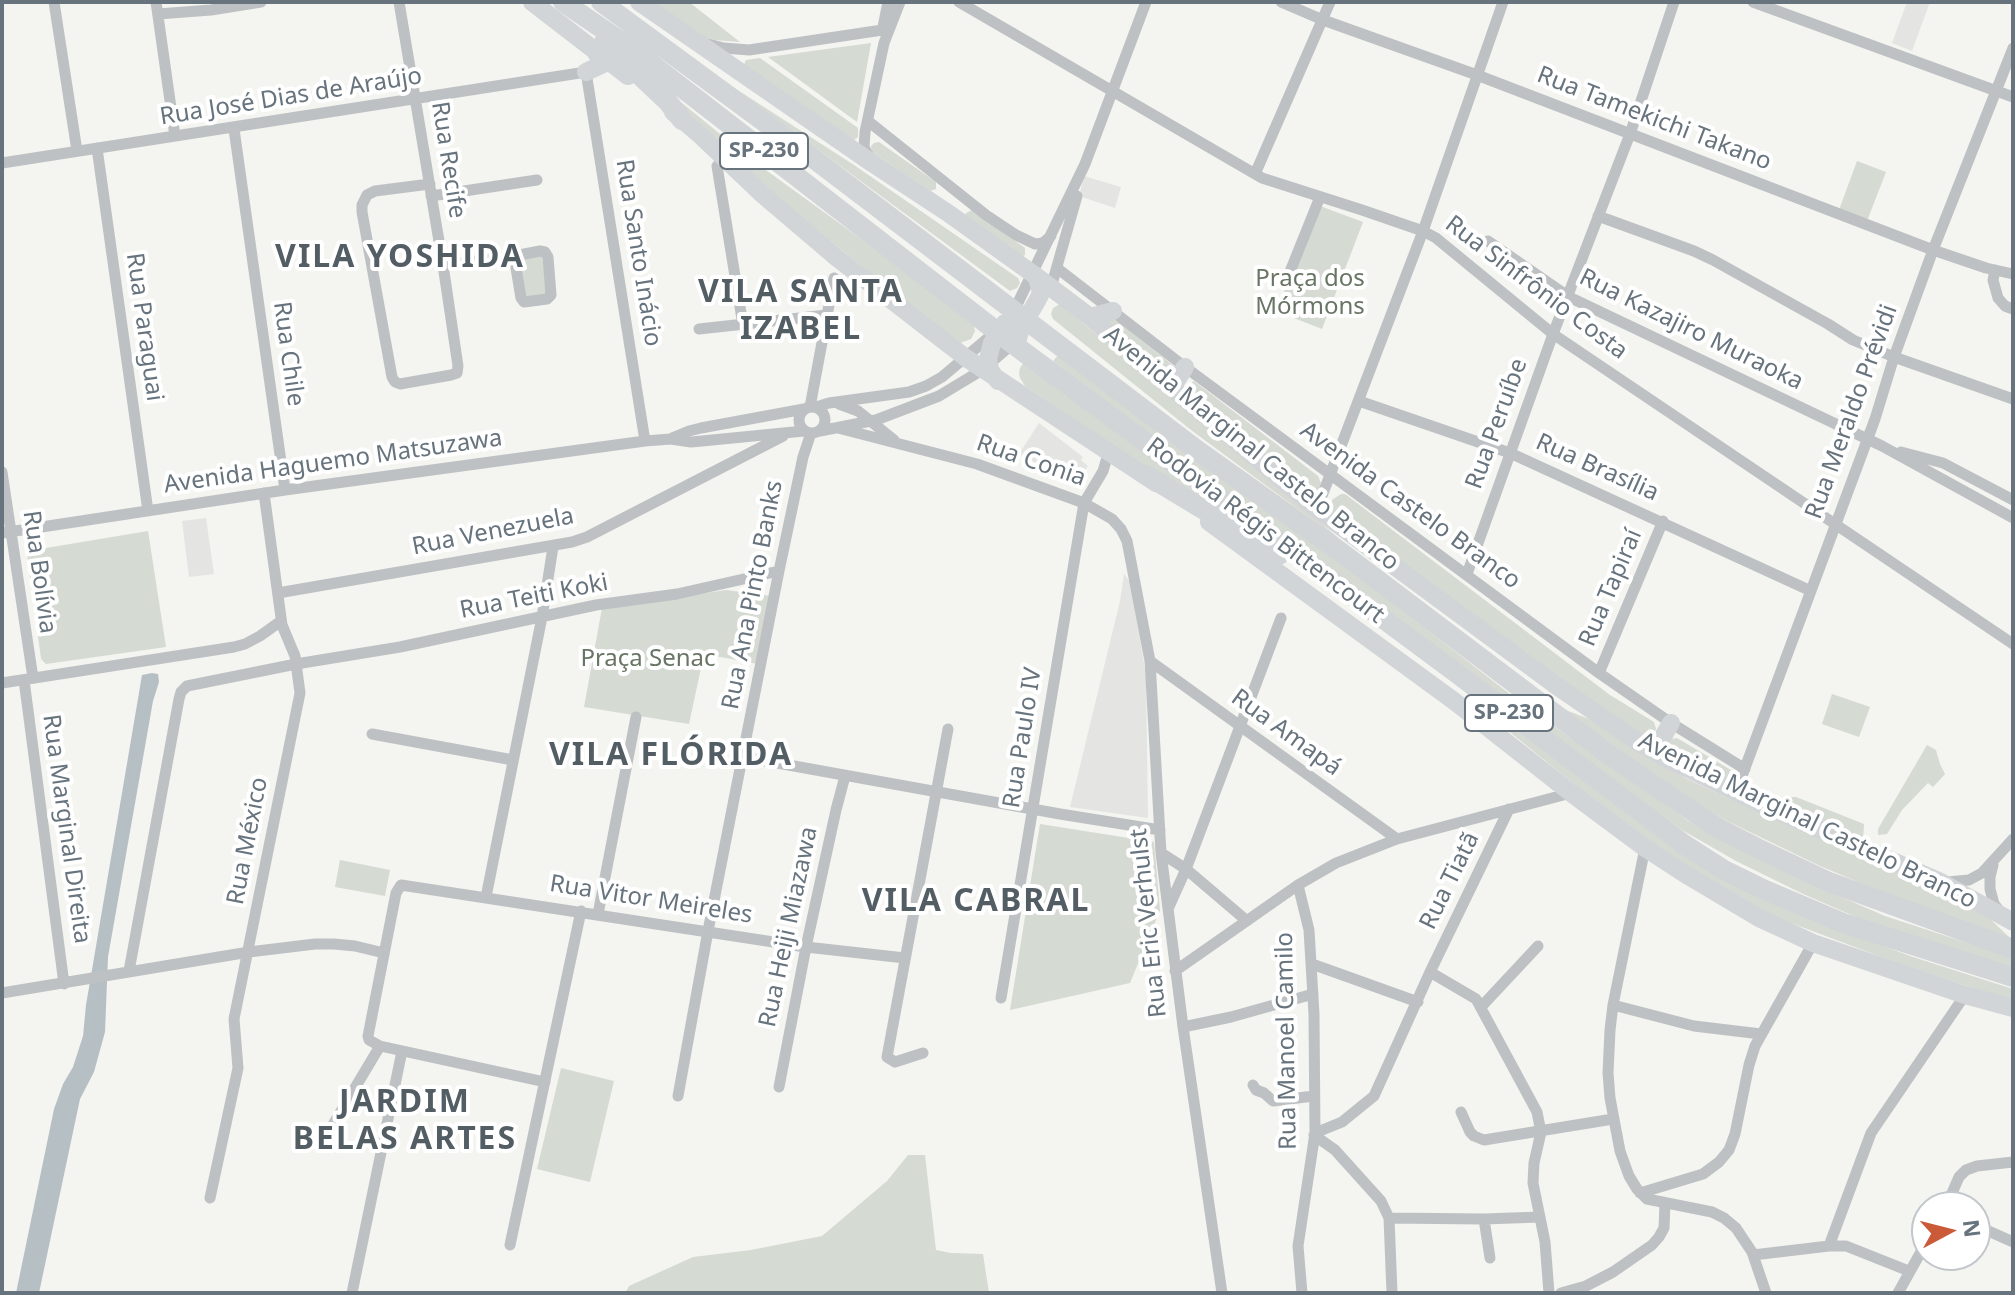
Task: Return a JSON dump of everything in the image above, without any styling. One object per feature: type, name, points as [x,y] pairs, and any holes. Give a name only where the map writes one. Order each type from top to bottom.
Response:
[{"type":"highway","name":"Rodovia Régis Bittencourt","points":[[601,2],[1604,751],[1720,829],[1829,882],[2013,949]]},
{"type":"highway","name":"Rodovia Régis Bittencourt","points":[[564,3],[632,49],[962,305],[1685,845],[1724,870],[1843,923],[2013,977]]},
{"type":"highway","points":[[564,3],[668,102],[682,120]]},
{"type":"highway","points":[[1138,470],[1292,563],[1427,660],[1455,672]]},
{"type":"main road","points":[[532,2],[682,120],[763,195],[858,275],[966,358],[1138,470],[1454,701],[1645,848],[1759,918],[1813,943],[1965,995],[2013,1008]]},
{"type":"main road","name":"Avenida Marginal Castelo Branco","points":[[644,4],[872,163],[1050,280],[1172,388],[1317,509],[1554,684],[1654,752],[1736,792],[1941,882],[2012,921]]},
{"type":"main road","points":[[586,72],[603,64],[594,48]]},
{"type":"main road","points":[[830,252],[835,263],[834,278]]},
{"type":"main road","points":[[834,278],[838,272],[845,270],[858,275]]},
{"type":"main road","points":[[1018,339],[1021,328],[1050,280]]},
{"type":"main road","points":[[1090,317],[1113,311]]},
{"type":"main road","points":[[990,372],[988,359],[992,343],[1005,323]]},
{"type":"main road","points":[[1172,388],[1185,367]]},
{"type":"main road","points":[[1654,752],[1671,723]]},
{"type":"street","points":[[54,2],[77,151]]},
{"type":"street","points":[[175,136],[157,8],[211,10],[261,2]]},
{"type":"street","name":"Rua Recife","points":[[399,2],[443,265],[458,363],[457,373],[451,375],[397,383],[393,380],[362,212],[363,201],[372,192],[430,190]]},
{"type":"street","points":[[872,163],[864,147],[884,43],[888,2]]},
{"type":"street","points":[[886,30],[900,2]]},
{"type":"street","name":"Rua Sinfrônio Costa","points":[[959,2],[1255,174],[1423,231],[1444,244],[1553,334],[2013,644]]},
{"type":"street","name":"Avenida Haguemo Matsuzawa","points":[[1050,280],[1053,234],[1085,164],[1146,2]]},
{"type":"street","name":"Rua Tamekichi Takano","points":[[1281,2],[1933,250],[2013,274]]},
{"type":"street","points":[[1255,174],[1330,2]]},
{"type":"street","points":[[1317,509],[1423,231],[1503,2]]},
{"type":"street","name":"Rua Peruíbe","points":[[1467,574],[1553,334],[1630,134],[1674,2]]},
{"type":"street","points":[[1753,2],[2013,97]]},
{"type":"street","points":[[696,40],[724,48],[749,50],[886,30]]},
{"type":"street","name":"Rua Meraldo Prévidi","points":[[1736,792],[1868,440],[1933,250],[2013,48]]},
{"type":"street","name":"Rua José Dias de Araújo","points":[[2,163],[586,72]]},
{"type":"street","name":"Rua Santo Inácio","points":[[586,72],[645,441]]},
{"type":"street","points":[[868,121],[968,201],[1030,243],[1043,243],[1053,234]]},
{"type":"street","name":"Rua Chile","points":[[234,129],[285,490]]},
{"type":"street","name":"Rua Paraguai","points":[[97,148],[148,511]]},
{"type":"street","name":"Avenida Haguemo Matsuzawa","points":[[671,439],[695,429],[921,389],[938,380],[1005,323],[1017,306],[1050,280],[1085,164]]},
{"type":"street","points":[[717,166],[743,325]]},
{"type":"street","points":[[430,190],[537,180]]},
{"type":"street","points":[[1285,284],[1320,197]]},
{"type":"street","points":[[953,217],[968,201]]},
{"type":"street","points":[[1598,216],[1713,260],[1853,340],[2013,399]]},
{"type":"street","name":"Rua Kazajiro Muraoka","points":[[1488,241],[1569,297],[1882,446],[2013,518]]},
{"type":"street","points":[[443,265],[545,252],[552,290],[549,298],[528,302],[521,300],[514,256]]},
{"type":"street","points":[[1995,270],[1993,280],[1998,298],[2013,309]]},
{"type":"street","points":[[810,408],[823,412],[825,420],[812,432],[799,420],[810,408],[834,278]]},
{"type":"street","name":"Avenida Castelo Branco","points":[[1050,280],[1113,311],[1599,673],[1745,769]]},
{"type":"street","points":[[699,329],[827,315]]},
{"type":"street","name":"Avenida Haguemo Matsuzawa","points":[[6,532],[645,441],[671,439],[691,442],[838,428],[901,411],[990,372],[1018,339]]},
{"type":"street","name":"Rua Brasília","points":[[1359,401],[1510,453],[1811,591]]},
{"type":"street","name":"Rua Conia","points":[[829,403],[854,409],[896,442]]},
{"type":"street","points":[[896,442],[891,429],[895,416],[901,411]]},
{"type":"street","name":"Rua Conia","points":[[838,428],[977,464],[1084,503],[1112,519],[1130,548]]},
{"type":"street","name":"Rua Ana Pinto Banks","points":[[678,1096],[779,571],[803,457],[812,432]]},
{"type":"street","name":"Rua Venezuela","points":[[278,593],[553,547],[587,537],[790,433]]},
{"type":"street","name":"Rua Kazajiro Muraoka","points":[[1882,446],[1943,463],[2013,500]]},
{"type":"street","name":"Rua Paulo IV","points":[[1001,998],[1084,503],[1106,466],[1109,451]]},
{"type":"street","name":"Rua Paulo IV","points":[[1093,487],[1112,472],[1138,470]]},
{"type":"street","name":"Rua Bolívia","points":[[2,472],[6,532],[28,679]]},
{"type":"street","name":"Rua México","points":[[210,1198],[238,1068],[234,1019],[299,699],[296,664],[281,621],[264,493]]},
{"type":"street","name":"Rua Tapiraí","points":[[1599,673],[1663,521]]},
{"type":"street","points":[[486,897],[553,547]]},
{"type":"street","name":"Rua Eric Verhulst","points":[[1130,548],[1150,661],[1161,853],[1175,971],[1222,1293]]},
{"type":"street","name":"Rua Teiti Koki","points":[[129,971],[181,692],[187,686],[400,647],[596,605],[677,594],[779,571]]},
{"type":"street","points":[[1168,910],[1281,618]]},
{"type":"street","points":[[2,683],[234,647],[260,636],[281,621]]},
{"type":"street","name":"Rua Amapá","points":[[1150,661],[1397,839]]},
{"type":"street","name":"Rua Marginal Direita","points":[[28,679],[64,984]]},
{"type":"street","points":[[598,914],[636,717]]},
{"type":"street","points":[[923,1053],[895,1062],[887,1057],[948,729]]},
{"type":"street","points":[[372,734],[513,760]]},
{"type":"street","points":[[744,757],[1160,830]]},
{"type":"street","name":"Rua Heiji Miazawa","points":[[779,1087],[806,947],[845,776]]},
{"type":"street","points":[[1175,971],[1298,885],[1336,863],[1397,839],[1571,793]]},
{"type":"street","name":"Rua Tiatã","points":[[1418,1002],[1509,809]]},
{"type":"street","points":[[1941,882],[1955,883],[1974,878],[1995,861],[2013,839]]},
{"type":"street","points":[[1645,848],[1613,1005],[1608,1073],[1620,1151],[1629,1176],[1647,1199],[1702,1210],[1724,1218],[1736,1228],[1753,1255],[1766,1293]]},
{"type":"street","points":[[1161,853],[1186,869],[1247,921]]},
{"type":"street","points":[[1995,861],[1990,877],[1991,897],[1997,909],[2012,921]]},
{"type":"street","name":"Rua Vitor Meireles","points":[[384,953],[396,893],[398,887],[404,884],[806,947],[905,958]]},
{"type":"street","name":"Rua Manoel Camilo","points":[[1298,885],[1307,915],[1313,994],[1314,1134],[1298,1235],[1302,1293]]},
{"type":"street","points":[[510,1245],[581,911]]},
{"type":"street","points":[[1640,1193],[1703,1174],[1724,1157],[1733,1142],[1749,1065],[1761,1034],[1813,943]]},
{"type":"street","points":[[2,993],[249,952],[334,944],[384,953],[368,1036],[371,1043],[545,1082]]},
{"type":"street","points":[[1481,1007],[1538,946]]},
{"type":"street","points":[[1312,964],[1418,1002],[1374,1096],[1342,1122],[1314,1134],[1335,1150],[1381,1201],[1389,1218],[1392,1293]]},
{"type":"street","points":[[1430,972],[1472,996],[1481,1007],[1534,1104],[1541,1132],[1533,1173],[1545,1242],[1549,1293]]},
{"type":"street","points":[[1183,1027],[1313,994]]},
{"type":"street","points":[[1829,1246],[1871,1133],[1965,995]]},
{"type":"street","points":[[1613,1005],[1694,1026],[1761,1034]]},
{"type":"street","points":[[325,1138],[380,1046]]},
{"type":"street","points":[[352,1293],[402,1051]]},
{"type":"street","points":[[1253,1085],[1273,1101],[1314,1096]]},
{"type":"street","points":[[1461,1112],[1470,1132],[1484,1140],[1613,1119]]},
{"type":"street","points":[[1953,1191],[1966,1170],[2013,1162]]},
{"type":"street","points":[[1561,1293],[1586,1286],[1613,1272],[1652,1245],[1664,1228],[1665,1203]]},
{"type":"street","points":[[1389,1218],[1540,1217]]},
{"type":"street","points":[[1484,1219],[1490,1258]]},
{"type":"street","points":[[1991,1232],[2013,1242]]},
{"type":"street","points":[[1753,1255],[1846,1246],[1909,1271]]},
{"type":"street","points":[[1898,1293],[1911,1268]]},
{"type":"shaded area","points":[[1907,2],[1930,2],[1912,51],[1892,43]]},
{"type":"shaded area","points":[[1084,176],[1121,187],[1115,208],[1079,196]]},
{"type":"shaded area","points":[[1039,423],[1083,457],[1081,460],[1088,466],[1075,485],[1054,473],[1048,474],[1046,468],[1019,454]]},
{"type":"shaded area","points":[[206,518],[214,574],[189,577],[182,521]]},
{"type":"shaded area","points":[[1124,574],[1131,583],[1146,676],[1148,818],[1070,807]]},
{"type":"shaded area","points":[[158,674],[159,682],[153,701],[108,957],[105,1032],[94,1072],[80,1099],[39,1293],[16,1293],[54,1109],[83,1036],[142,675]]},
{"type":"green space","points":[[650,2],[689,2],[740,42],[694,35]]},
{"type":"green space","points":[[871,43],[857,122],[768,57]]},
{"type":"green space","points":[[760,58],[858,128],[858,137],[854,140],[743,67],[746,60]]},
{"type":"green space","points":[[644,72],[752,160],[973,323],[975,331],[971,339],[960,343],[743,170]]},
{"type":"green space","points":[[733,87],[854,165],[1018,278],[1020,283],[1017,288],[1010,291]]},
{"type":"green space","points":[[879,142],[936,182],[936,189],[930,191],[872,152],[871,146]]},
{"type":"green space","points":[[1857,161],[1886,172],[1867,221],[1839,210]]},
{"type":"green space","name":"Praça dos Mórmons","points":[[1320,206],[1363,222],[1322,329],[1276,311]]},
{"type":"green space","points":[[972,210],[1025,248],[1025,255],[1022,257],[965,216]]},
{"type":"green space","points":[[542,255],[547,294],[525,297],[519,258]]},
{"type":"green space","points":[[1060,304],[1349,547],[1191,430],[1053,319],[1053,308]]},
{"type":"green space","points":[[1113,317],[1175,367],[1175,373],[1168,375],[1106,320]]},
{"type":"green space","points":[[1060,353],[1524,705],[1687,820],[1743,851],[1885,916],[2013,958],[2013,971],[1881,928],[1736,861],[1682,830],[1159,443],[1053,361]]},
{"type":"green space","points":[[1025,360],[1226,510],[1189,496],[1025,386],[1019,373]]},
{"type":"green space","points":[[1194,381],[1318,476],[1321,483],[1318,493],[1311,495],[1186,392],[1187,385]]},
{"type":"green space","points":[[1341,494],[1610,695],[1654,722],[1656,729],[1653,736],[1643,739],[1332,510],[1332,500]]},
{"type":"green space","points":[[148,531],[166,647],[46,664],[41,659],[28,551]]},
{"type":"green space","name":"Praça Senac","points":[[726,590],[771,596],[758,664],[704,654],[689,724],[584,707],[602,608]]},
{"type":"green space","points":[[1832,694],[1870,707],[1859,737],[1822,724]]},
{"type":"green space","points":[[1479,707],[1524,736],[1679,850],[1849,933],[2013,989],[2013,1001],[1908,967],[1775,917],[1726,892],[1613,816]]},
{"type":"green space","points":[[1558,707],[1589,719],[1687,779],[1894,867],[1983,912],[2009,937],[1994,935],[1937,915],[1820,866],[1727,821],[1683,795]]},
{"type":"green space","points":[[1677,738],[1736,773],[1733,782],[1667,749],[1671,739]]},
{"type":"green space","points":[[1927,745],[1936,750],[1945,774],[1933,787],[1928,783],[1902,810],[1887,834],[1878,835],[1878,829]]},
{"type":"green space","points":[[1787,797],[1796,797],[1864,824],[1863,840],[1781,803]]},
{"type":"green space","points":[[1040,824],[1154,842],[1160,910],[1130,983],[1010,1010]]},
{"type":"green space","points":[[340,860],[390,870],[385,896],[335,887]]},
{"type":"green space","points":[[561,1068],[614,1081],[590,1182],[537,1169]]},
{"type":"green space","points":[[908,1155],[925,1155],[936,1250],[983,1254],[989,1293],[625,1293],[629,1286],[693,1257],[751,1250],[822,1236],[887,1181]]},
{"type":"district","name":"VILA YOSHIDA","points":[[400,258]]},
{"type":"district","name":"VILA SANTA IZABEL","points":[[801,312]]},
{"type":"district","name":"VILA FLÓRIDA","points":[[671,756]]},
{"type":"district","name":"VILA CABRAL","points":[[976,902]]},
{"type":"district","name":"JARDIM BELAS ARTES","points":[[405,1122]]}]
